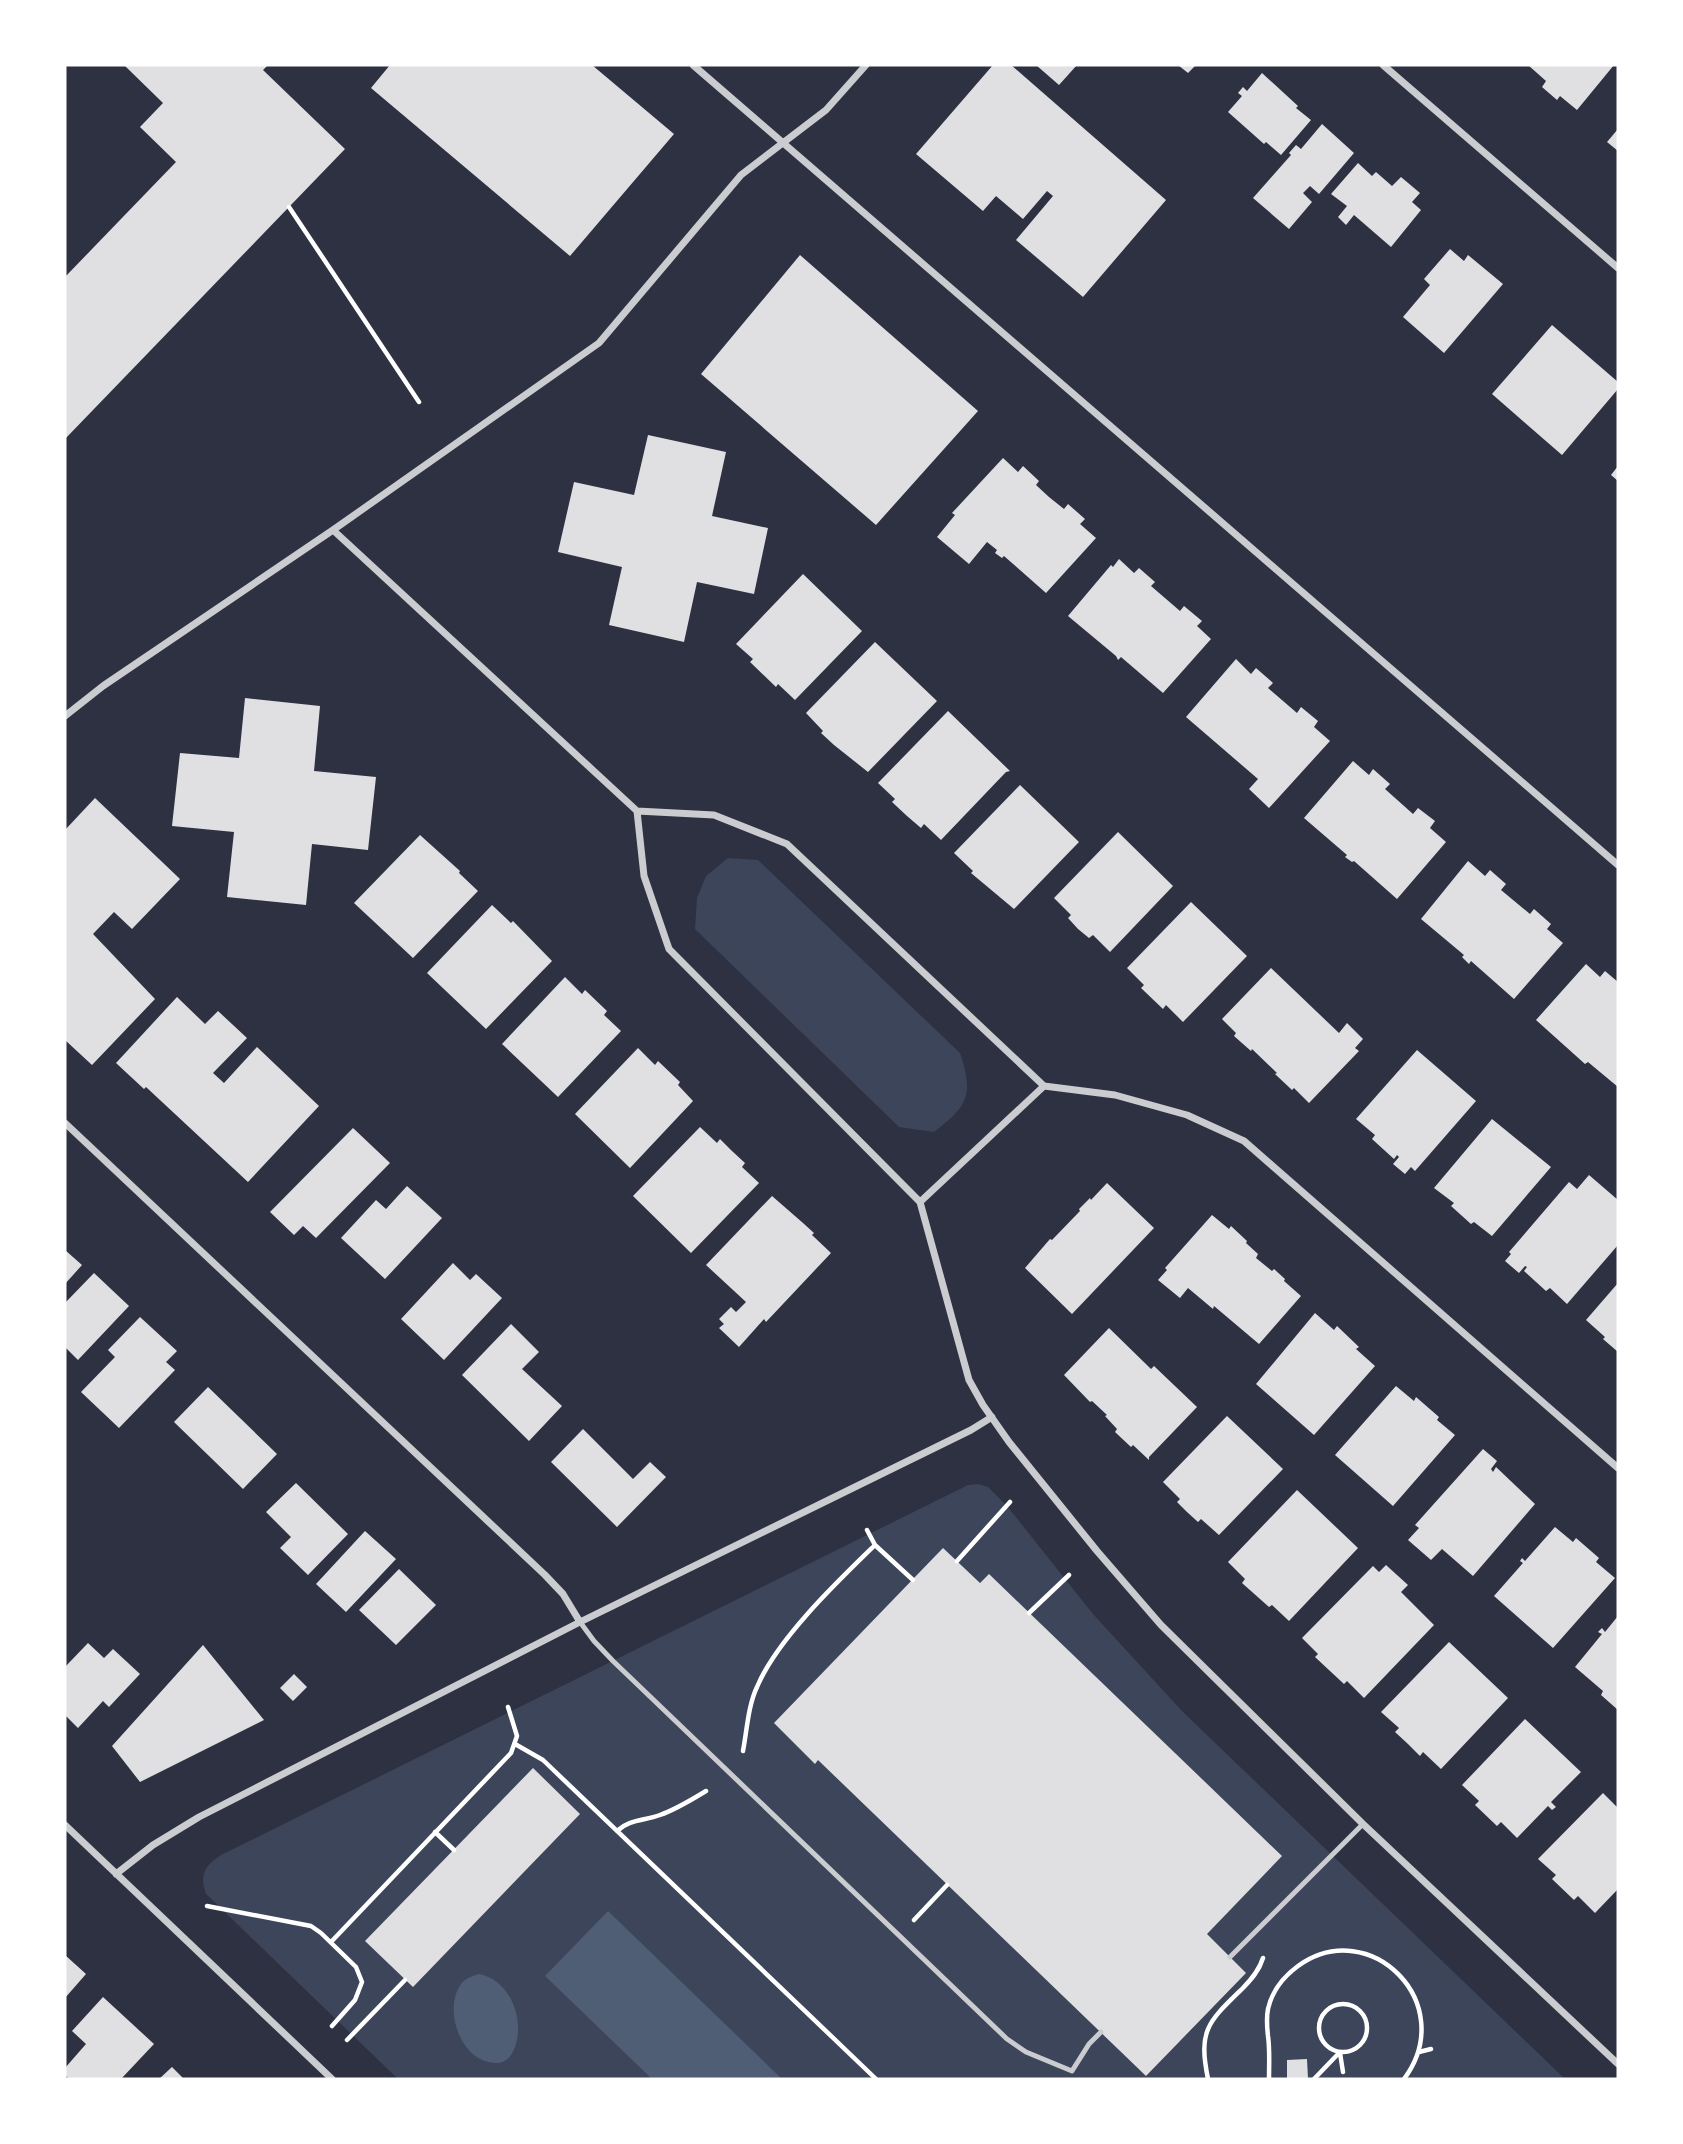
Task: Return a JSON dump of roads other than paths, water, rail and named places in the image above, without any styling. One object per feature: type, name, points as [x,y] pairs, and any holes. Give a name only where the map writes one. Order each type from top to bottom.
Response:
[{"type":"street","points":[[693,65],[1618,865]]},
{"type":"street","points":[[65,716],[103,686],[333,530],[599,343],[741,175],[825,110],[866,65]]},
{"type":"street","points":[[1383,65],[1618,268]]},
{"type":"street","points":[[333,530],[637,811],[714,815],[787,844],[1044,1086],[1115,1095],[1187,1115],[1244,1141],[1618,1468]]},
{"type":"street","points":[[637,811],[644,876],[669,948],[920,1202],[970,1380],[992,1417],[1097,1551],[1161,1625],[1363,1824],[1618,2064]]},
{"type":"street","points":[[920,1202],[1044,1086]]},
{"type":"street","points":[[65,1123],[545,1575],[563,1594],[580,1622]]},
{"type":"street","points":[[116,1874],[153,1845],[199,1817],[580,1622],[971,1430],[992,1417]]},
{"type":"street","points":[[65,1825],[332,2079]]},
{"type":"lane","points":[[580,1622],[610,1658],[1007,2039],[1026,2052],[1072,2071],[1088,2044],[1101,2032]]},
{"type":"lane","points":[[1230,1957],[1363,1824]]}]
